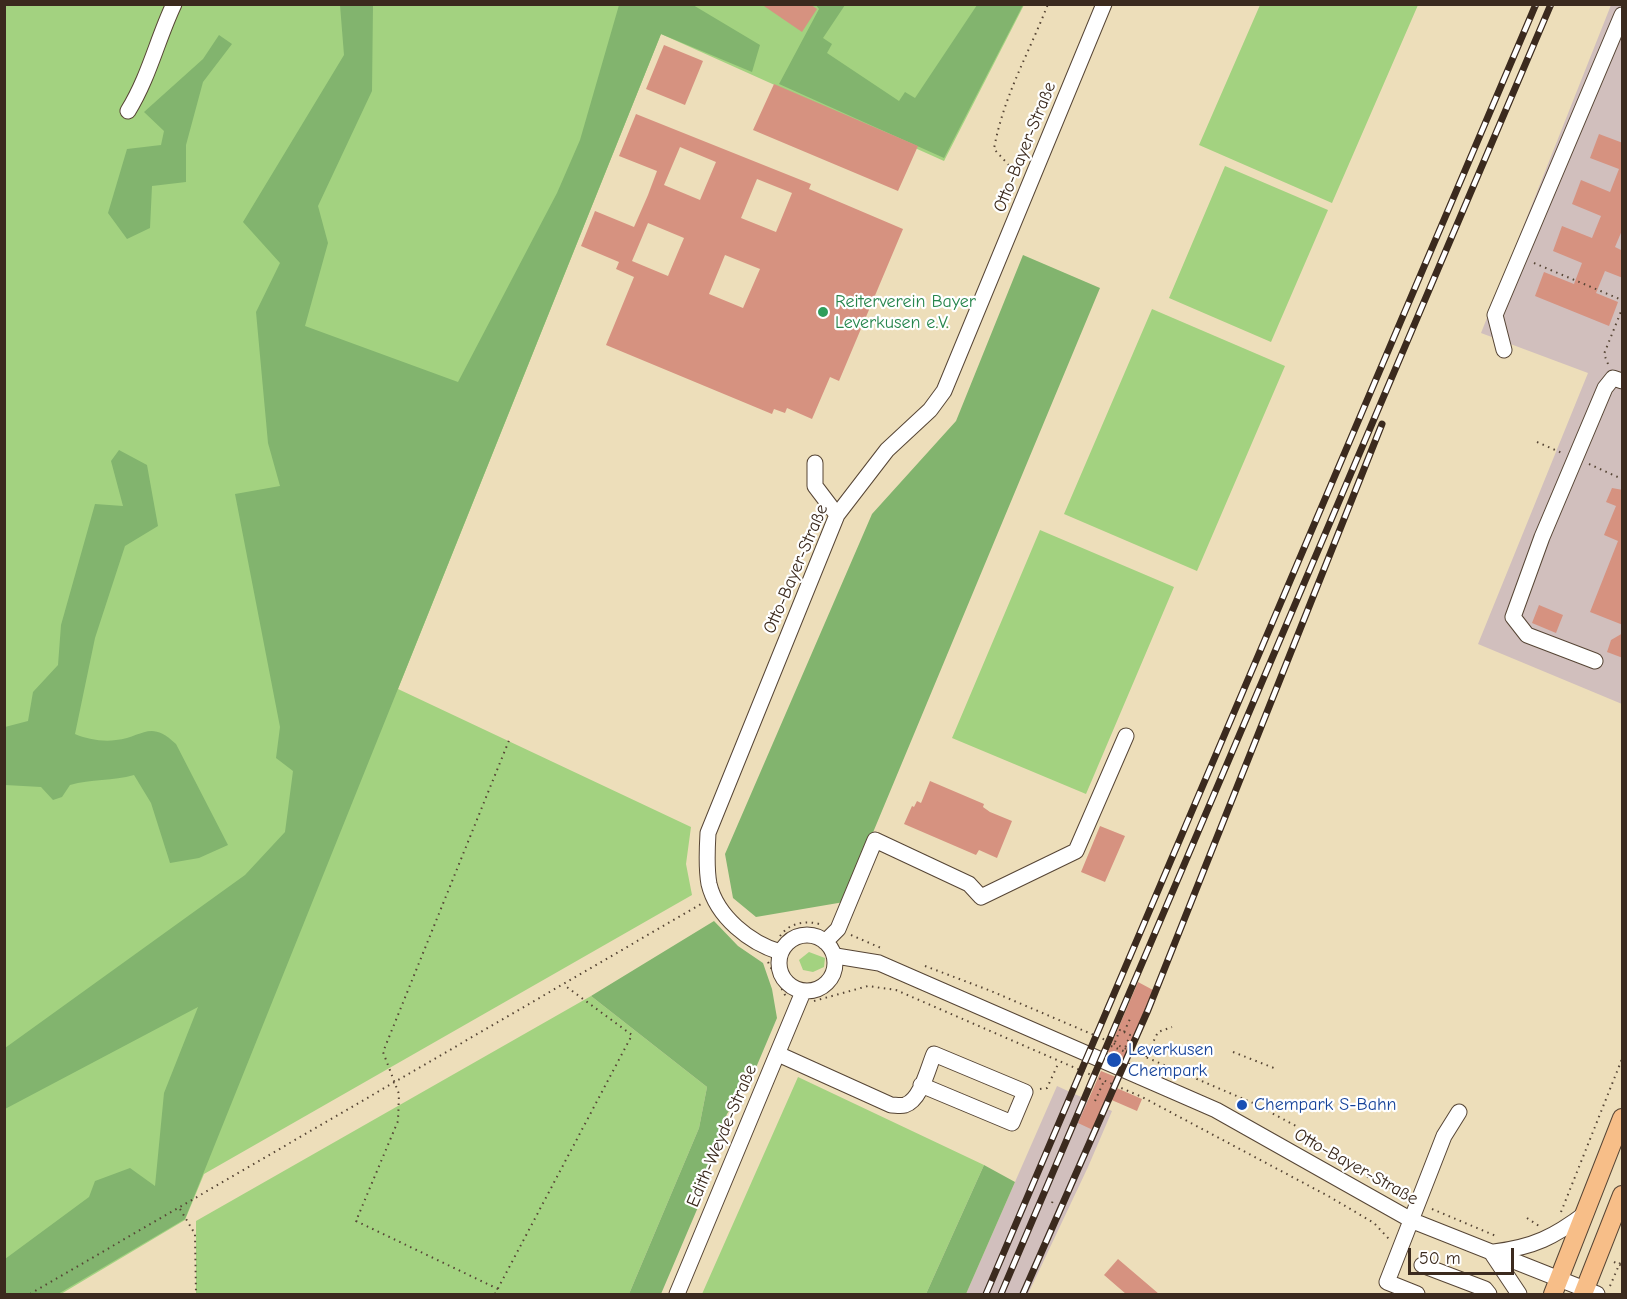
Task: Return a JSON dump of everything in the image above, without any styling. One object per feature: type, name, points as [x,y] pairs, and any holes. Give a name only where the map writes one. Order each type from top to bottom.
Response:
[{"type":"main road","points":[[1556,1287],[1623,1118]]},
{"type":"main road","points":[[1588,1293],[1623,1195]]},
{"type":"street","points":[[128,111],[141,89],[174,4]]},
{"type":"street","name":"Otto-Bayer-Straße","points":[[774,956],[731,922],[714,898],[707,864],[708,834],[837,515],[887,450],[930,410],[944,391],[1104,4]]},
{"type":"street","points":[[1504,350],[1495,315],[1623,15]]},
{"type":"street","points":[[1595,662],[1527,635],[1513,617],[1542,537],[1605,388],[1618,379]]},
{"type":"street","points":[[814,463],[815,486],[837,515]]},
{"type":"street","points":[[825,942],[838,929],[875,840],[969,884],[981,897],[1076,851],[1125,736]]},
{"type":"street","points":[[797,936],[814,936],[825,942],[836,956],[831,977],[822,986],[801,997],[784,980],[774,956],[785,944],[797,936]]},
{"type":"street","name":"Otto-Bayer-Straße","points":[[836,956],[879,963],[1216,1110],[1413,1221],[1491,1252],[1556,1287],[1588,1293]]},
{"type":"street","name":"Edith-Weyde-Straße","points":[[677,1294],[801,997]]},
{"type":"street","points":[[778,1054],[891,1105],[904,1106],[915,1100],[921,1085],[934,1054],[1025,1092],[1012,1123],[921,1085]]},
{"type":"street","points":[[1417,1294],[1387,1282],[1413,1221],[1444,1137],[1459,1112]]},
{"type":"street","points":[[1519,1294],[1491,1252],[1522,1249],[1540,1243],[1586,1213]]},
{"type":"street","points":[[1422,1265],[1485,1289],[1489,1294]]},
{"type":"path","points":[[1031,183],[1023,181],[994,149],[1006,100],[1048,4]]},
{"type":"path","points":[[1520,258],[1623,300]]},
{"type":"path","points":[[1618,379],[1604,354],[1623,309]]},
{"type":"path","points":[[1537,442],[1557,451]]},
{"type":"path","points":[[1576,459],[1623,478]]},
{"type":"path","points":[[498,1289],[356,1221],[398,1120],[399,1094],[383,1052],[510,738]]},
{"type":"path","points":[[30,1294],[707,901]]},
{"type":"path","points":[[774,956],[784,996],[801,997],[868,986],[896,990],[1142,1097],[1374,1223],[1388,1238],[1402,1243]]},
{"type":"path","points":[[495,1294],[632,1035],[563,985]]},
{"type":"path","points":[[1124,1032],[1130,1019]]},
{"type":"path","points":[[1146,1057],[1158,1032],[1172,1028]]},
{"type":"path","points":[[1081,1030],[1112,1045],[1231,1093],[1296,1126],[1326,1152],[1371,1179],[1419,1204],[1501,1238]]},
{"type":"path","points":[[1112,1045],[1120,1030],[1130,1035],[1125,1050]]},
{"type":"path","points":[[1233,1052],[1274,1068]]},
{"type":"path","points":[[1558,1218],[1623,1059]]},
{"type":"path","points":[[1050,1083],[1059,1062]]},
{"type":"path","points":[[1095,1101],[1104,1081]]},
{"type":"path","points":[[1229,1098],[1231,1093]]},
{"type":"path","points":[[1294,1133],[1296,1126]]},
{"type":"path","points":[[1234,1146],[1237,1141]]},
{"type":"path","points":[[1285,1174],[1288,1170]]},
{"type":"path","points":[[1052,1203],[1054,1198]]},
{"type":"path","points":[[180,1209],[195,1234],[196,1294]]},
{"type":"path","points":[[1606,1294],[1623,1258]]},
{"type":"shaded area","points":[[1611,5],[1622,5],[1622,704],[1478,644],[1588,373],[1481,333]]},
{"type":"shaded area","points":[[1057,1086],[1112,1111],[1088,1167],[1028,1294],[966,1294]]},
{"type":"green space","points":[[5,5],[1024,5],[944,161],[661,34],[398,689],[691,827],[686,864],[692,895],[204,1174],[185,1220],[61,1294],[5,1294]]},
{"type":"green space","points":[[340,5],[373,5],[372,91],[318,206],[328,243],[305,326],[458,382],[557,193],[580,140],[619,5],[693,5],[760,45],[752,72],[661,34],[185,1219],[58,1294],[5,1294],[5,1259],[89,1197],[95,1181],[130,1168],[155,1186],[164,1093],[198,1007],[5,1109],[5,1048],[245,875],[285,832],[293,771],[276,758],[280,727],[235,494],[280,486],[268,443],[256,312],[280,263],[243,222],[344,55]]},
{"type":"green space","points":[[816,5],[845,5],[823,38],[832,44],[827,53],[899,101],[905,92],[915,98],[977,5],[1023,5],[944,158],[779,84],[819,9]]},
{"type":"green space","points":[[1260,5],[1418,5],[1332,203],[1199,145]]},
{"type":"green space","points":[[219,35],[232,44],[203,82],[186,145],[186,182],[152,186],[150,228],[127,239],[108,213],[127,149],[161,145],[164,131],[144,112],[203,59]]},
{"type":"green space","points":[[1225,166],[1328,210],[1271,342],[1169,298]]},
{"type":"green space","points":[[1023,255],[1100,288],[844,902],[756,917],[733,898],[725,854],[872,514],[956,421]]},
{"type":"green space","points":[[1152,309],[1285,366],[1197,571],[1064,514]]},
{"type":"green space","points":[[119,450],[147,465],[158,526],[125,546],[95,638],[75,734],[95,740],[111,741],[153,731],[159,732],[176,744],[228,845],[199,858],[170,863],[151,803],[134,775],[70,785],[62,797],[53,800],[41,787],[5,785],[5,727],[28,721],[33,692],[58,665],[61,625],[95,504],[123,506],[111,461]]},
{"type":"green space","points":[[1040,530],[1174,587],[1086,794],[952,738]]},
{"type":"green space","points":[[714,921],[738,946],[763,963],[772,989],[777,1018],[755,1070],[727,1114],[712,1152],[710,1179],[661,1294],[629,1294],[699,1128],[707,1087],[591,996]]},
{"type":"green space","points":[[809,952],[825,958],[824,967],[813,972],[803,970],[799,960]]},
{"type":"green space","points":[[591,996],[707,1087],[699,1128],[629,1294],[196,1294],[196,1221]]},
{"type":"green space","points":[[798,1077],[984,1165],[926,1294],[702,1294]]},
{"type":"green space","points":[[984,1165],[1015,1182],[966,1294],[926,1294]]},
{"type":"building","points":[[761,4],[810,4],[817,9],[802,32]]},
{"type":"building","points":[[664,45],[703,61],[685,105],[646,89]]},
{"type":"building","points":[[774,84],[918,146],[898,191],[753,130]]},
{"type":"building","points":[[636,114],[811,184],[809,189],[903,229],[839,381],[830,377],[812,419],[787,408],[785,413],[774,409],[772,414],[606,345],[634,277],[616,269],[619,262],[581,246],[595,211],[634,227],[657,171],[619,156]],"holes":[[[680,147],[716,162],[700,200],[664,185]],[[757,179],[792,193],[776,232],[741,218]],[[648,223],[684,238],[668,276],[632,261]],[[725,255],[760,269],[743,308],[709,294]]]},
{"type":"building","points":[[1599,134],[1623,143],[1623,228],[1615,247],[1623,251],[1623,278],[1605,271],[1596,293],[1618,302],[1609,326],[1535,296],[1544,272],[1574,284],[1582,263],[1553,251],[1562,226],[1592,238],[1601,216],[1572,204],[1581,180],[1610,192],[1619,169],[1590,158]]},
{"type":"building","points":[[1612,488],[1623,490],[1623,625],[1590,612],[1618,541],[1604,535],[1616,506],[1606,502]]},
{"type":"building","points":[[1539,605],[1563,615],[1556,633],[1532,623]]},
{"type":"building","points":[[1623,633],[1623,658],[1607,652],[1611,640]]},
{"type":"building","points":[[930,781],[984,804],[983,807],[990,812],[1012,821],[997,858],[979,850],[976,855],[904,824],[912,806],[914,807],[917,801],[921,803]]},
{"type":"building","points":[[1100,826],[1125,836],[1105,882],[1081,872]]},
{"type":"building","points":[[1138,982],[1153,990],[1124,1059],[1108,1052]]},
{"type":"building","points":[[1101,1071],[1116,1077],[1112,1086],[1142,1099],[1137,1111],[1107,1098],[1093,1130],[1078,1123]]},
{"type":"building","points":[[1118,1259],[1159,1294],[1126,1294],[1104,1275]]},
{"type":"railway","points":[[986,1294],[1536,4]]},
{"type":"railway","points":[[1001,1294],[1551,4]]},
{"type":"railway","points":[[1023,1294],[1148,1010],[1382,424]]},
{"type":"place","name":"Reiterverein Bayer Leverkusen e.V.","points":[[823,312]]},
{"type":"place","name":"Leverkusen Chempark","points":[[1114,1060]]},
{"type":"place","name":"Chempark S-Bahn","points":[[1242,1105]]}]
